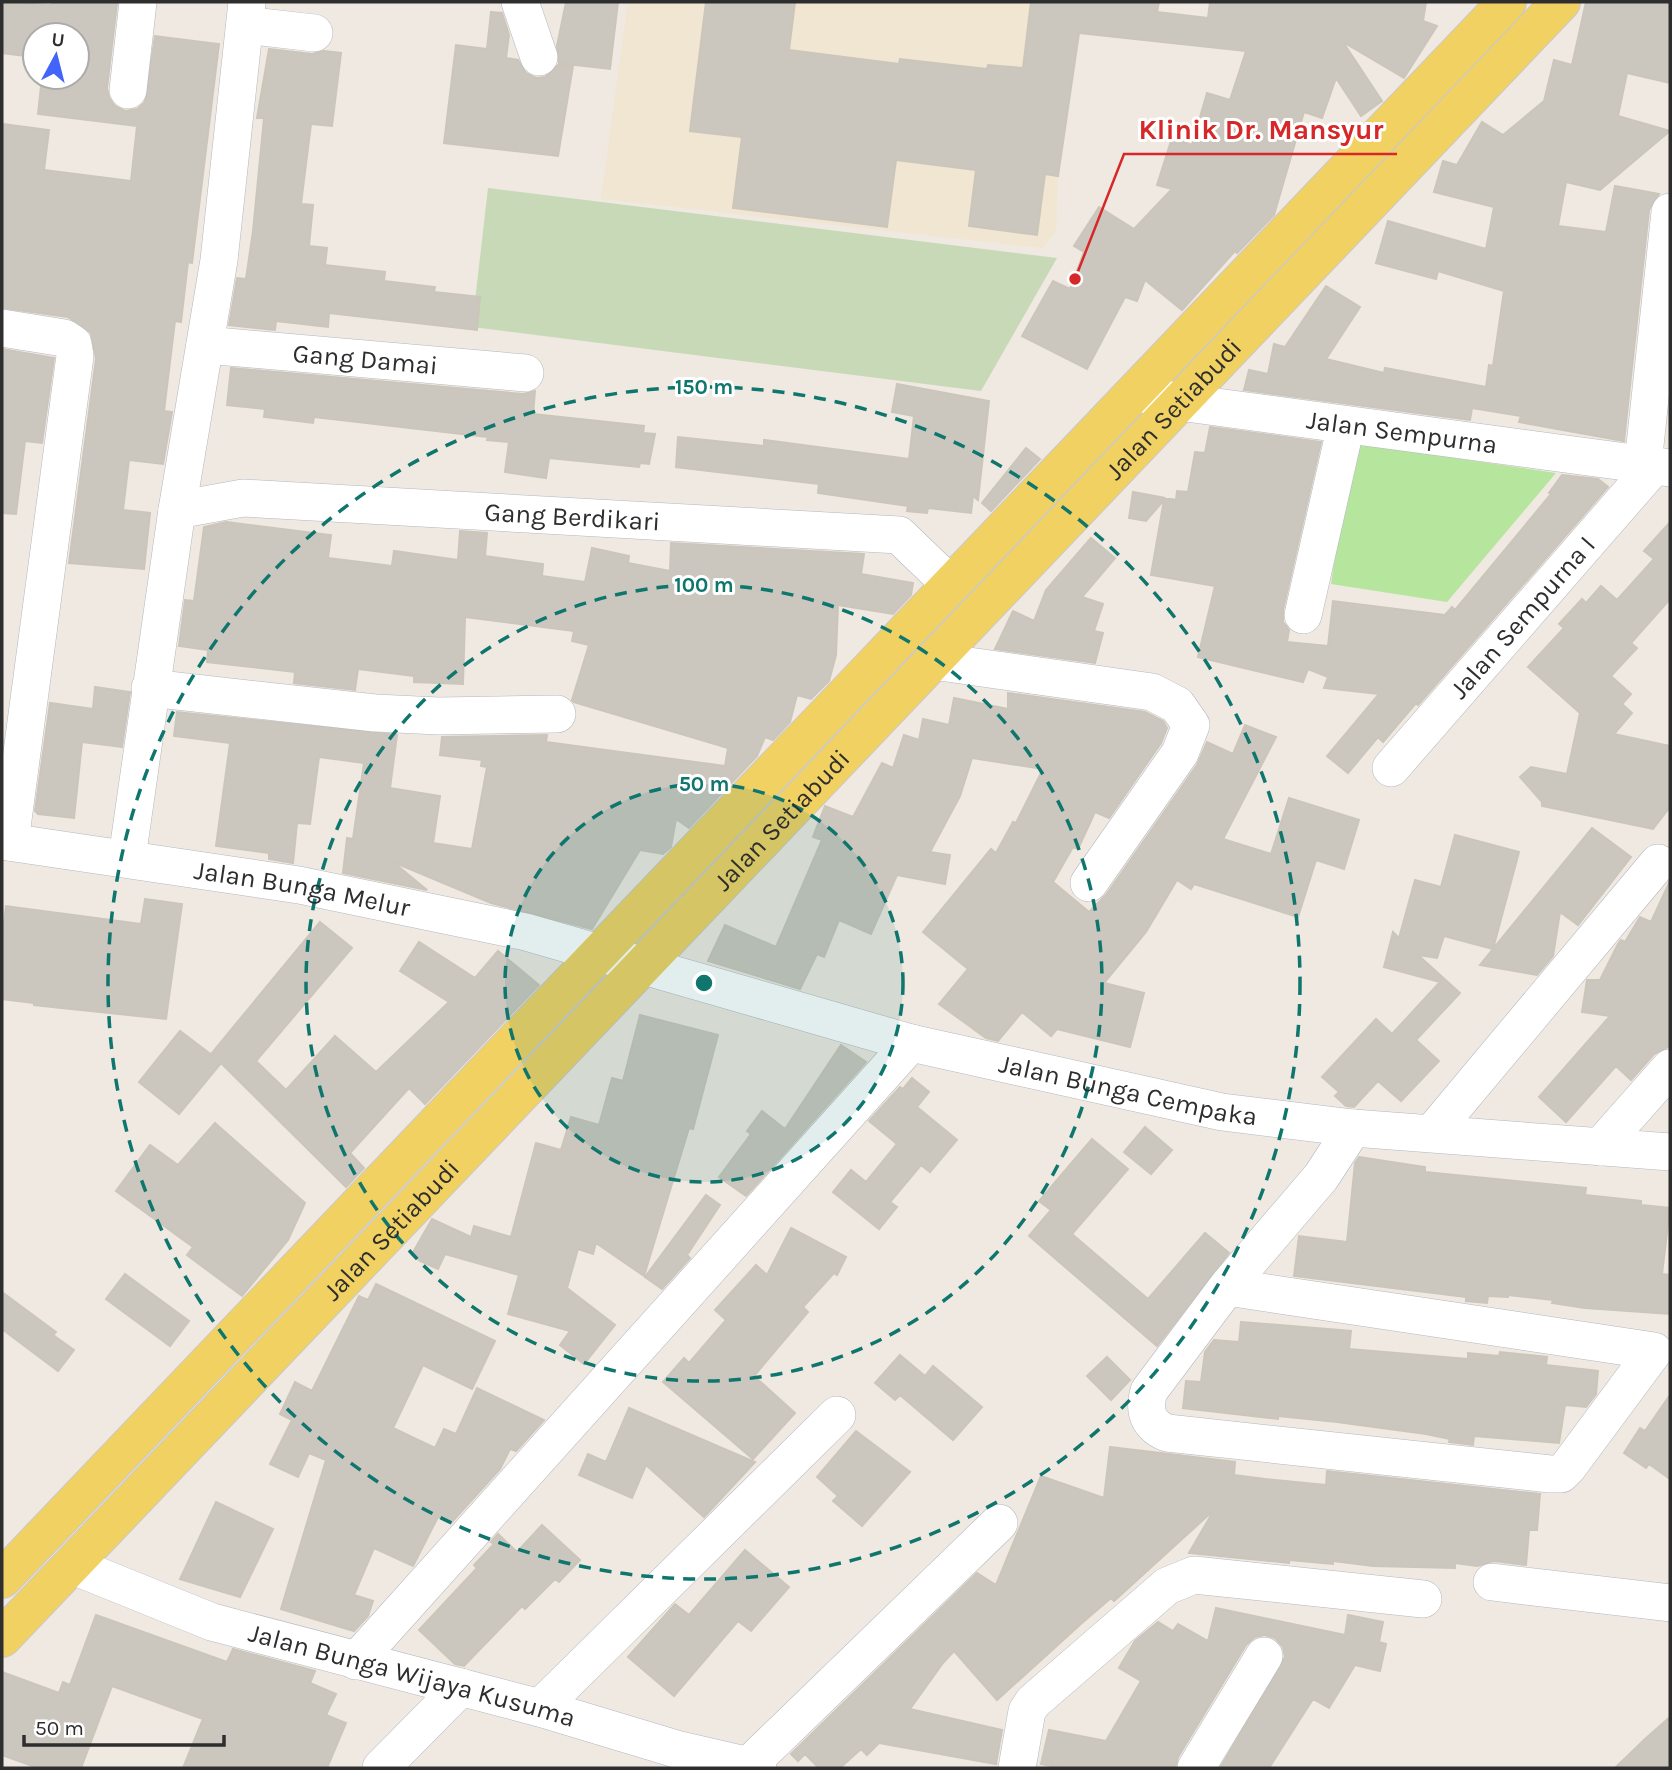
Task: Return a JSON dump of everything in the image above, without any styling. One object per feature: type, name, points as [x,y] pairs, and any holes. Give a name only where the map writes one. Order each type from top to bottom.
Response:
[{"type":"main road","name":"Jalan Setiabudi","points":[[2,1579],[1507,2]]},
{"type":"main road","name":"Jalan Setiabudi","points":[[2,1638],[1561,2]]},
{"type":"street","points":[[128,90],[138,2]]},
{"type":"street","points":[[520,2],[540,57]]},
{"type":"street","points":[[127,858],[177,510],[205,345],[232,150],[246,14],[314,33]]},
{"type":"street","points":[[1656,466],[1670,212]]},
{"type":"street","points":[[2,328],[64,338],[73,344],[75,356],[6,842]]},
{"type":"street","name":"Gang Damai","points":[[205,345],[525,373]]},
{"type":"street","name":"Jalan Sempurna","points":[[1135,392],[1179,402],[1656,466]]},
{"type":"street","points":[[1303,615],[1346,425]]},
{"type":"street","name":"Jalan Sempurna I","points":[[1391,768],[1656,466]]},
{"type":"street","name":"Gang Berdikari","points":[[177,510],[243,498],[899,535],[951,585]]},
{"type":"street","points":[[933,661],[1152,692],[1177,705],[1191,725],[1180,753],[1089,883]]},
{"type":"street","points":[[150,688],[375,713],[439,716],[557,714]]},
{"type":"street","name":"Jalan Bunga Melur","points":[[6,842],[299,885],[526,932],[600,953]]},
{"type":"street","points":[[1432,1133],[1658,863]]},
{"type":"street","name":"Jalan Bunga Cempaka","points":[[600,953],[911,1043],[1222,1112],[1353,1128],[1670,1152]]},
{"type":"street","points":[[356,1661],[911,1043]]},
{"type":"street","points":[[1600,1147],[1670,1068]]},
{"type":"street","points":[[1353,1128],[1321,1177],[1227,1287],[1149,1391],[1145,1404],[1149,1419],[1156,1428],[1167,1433],[1561,1474],[1662,1341]]},
{"type":"street","points":[[1227,1287],[1662,1341]]},
{"type":"street","points":[[540,1707],[837,1415]]},
{"type":"street","points":[[750,1768],[999,1523]]},
{"type":"street","name":"Jalan Bunga Wijaya Kusuma","points":[[71,1565],[212,1622],[540,1707],[671,1759],[750,1768]]},
{"type":"street","points":[[1017,1768],[1027,1711],[1032,1702],[1167,1586],[1179,1579],[1194,1575],[1423,1599]]},
{"type":"street","points":[[1492,1582],[1670,1604]]},
{"type":"street","points":[[1196,1768],[1264,1656]]},
{"type":"street","points":[[381,1768],[461,1687]]},
{"type":"shaded area","points":[[628,2],[1083,2],[1058,176],[1056,232],[1042,248],[601,199]]},
{"type":"green space","points":[[488,188],[1057,258],[981,391],[472,327]]},
{"type":"green space","points":[[1352,443],[1556,473],[1447,602],[1331,584]]},
{"type":"building","points":[[2,2],[51,5],[52,2],[117,3],[107,88],[109,98],[115,106],[125,111],[137,109],[145,102],[155,36],[219,44],[192,263],[188,262],[181,322],[175,321],[164,411],[172,412],[163,464],[129,460],[123,510],[150,513],[144,569],[69,563],[96,359],[91,333],[68,317],[2,308],[2,124],[49,130],[44,170],[131,181],[137,126],[38,114],[40,91],[91,91],[91,21],[21,21],[21,55],[2,53]]},
{"type":"building","points":[[566,2],[618,2],[610,69],[559,63],[557,46]]},
{"type":"building","points":[[706,2],[795,2],[789,50],[899,64],[900,59],[987,69],[988,65],[1023,68],[1031,2],[1159,2],[1157,12],[1208,18],[1210,2],[1426,2],[1423,21],[1437,26],[1404,78],[1343,42],[1382,101],[1361,116],[1336,78],[1322,118],[1304,112],[1274,215],[1237,253],[1235,251],[1182,310],[1145,280],[1137,301],[1125,297],[1087,369],[1022,336],[1053,281],[1070,289],[1084,252],[1074,246],[1099,207],[1134,229],[1172,189],[1157,185],[1172,138],[1192,145],[1207,93],[1230,100],[1246,51],[1079,33],[1058,176],[1045,174],[1037,235],[969,226],[976,170],[896,160],[887,227],[733,208],[742,137],[690,131]]},
{"type":"building","points":[[1586,2],[1670,2],[1670,83],[1627,73],[1618,116],[1670,131],[1600,190],[1566,182],[1558,226],[1606,232],[1615,186],[1659,194],[1649,210],[1624,441],[1519,422],[1521,416],[1472,408],[1470,420],[1244,390],[1249,370],[1268,374],[1274,344],[1285,347],[1326,286],[1360,307],[1326,359],[1384,373],[1385,368],[1486,387],[1489,365],[1493,366],[1504,291],[1438,271],[1436,279],[1376,263],[1388,221],[1486,249],[1494,207],[1434,192],[1443,161],[1457,165],[1482,122],[1503,135],[1544,101],[1554,60],[1572,65]]},
{"type":"building","points":[[491,12],[502,13],[509,35],[506,58],[518,60],[526,73],[536,78],[545,77],[558,65],[573,66],[558,156],[444,143],[456,45],[487,49]]},
{"type":"building","points":[[269,49],[312,54],[324,51],[341,53],[332,126],[311,124],[301,204],[313,205],[309,246],[327,248],[325,265],[385,272],[384,281],[435,287],[434,292],[480,297],[477,330],[329,313],[328,327],[276,321],[275,330],[229,325],[237,278],[246,279],[253,231],[264,118],[257,118]]},
{"type":"building","points":[[2,349],[54,358],[42,443],[25,441],[16,514],[2,513]]},
{"type":"building","points":[[231,368],[523,394],[535,391],[533,414],[644,426],[643,433],[655,434],[649,464],[640,463],[639,467],[549,458],[546,478],[505,472],[509,442],[487,440],[488,437],[314,417],[313,423],[264,417],[265,409],[227,405]]},
{"type":"building","points":[[897,384],[989,401],[978,500],[973,496],[971,513],[928,508],[927,513],[907,511],[908,506],[818,493],[819,484],[676,467],[678,437],[764,446],[764,440],[909,459],[914,416],[892,412]]},
{"type":"building","points":[[1210,427],[1321,442],[1283,610],[1283,622],[1289,630],[1287,642],[1328,646],[1333,601],[1445,615],[1452,607],[1455,610],[1551,494],[1549,493],[1562,475],[1598,479],[1608,487],[1418,705],[1416,703],[1383,742],[1378,737],[1348,773],[1327,756],[1379,694],[1324,688],[1328,677],[1308,669],[1303,682],[1198,657],[1215,586],[1151,575],[1164,500],[1146,521],[1129,518],[1133,492],[1176,500],[1177,491],[1188,492],[1195,452],[1205,453]]},
{"type":"building","points":[[1026,448],[1040,459],[991,511],[982,503]]},
{"type":"building","points":[[226,522],[331,535],[328,558],[392,566],[394,551],[458,560],[460,531],[487,533],[485,556],[543,564],[542,576],[585,582],[592,548],[629,556],[628,563],[670,571],[671,543],[864,554],[861,574],[913,583],[911,595],[893,614],[838,605],[836,655],[829,681],[811,699],[797,695],[790,722],[773,740],[765,737],[757,756],[689,828],[676,819],[671,847],[663,854],[640,850],[592,929],[491,903],[393,862],[427,890],[343,873],[347,838],[353,839],[364,763],[319,757],[310,824],[297,823],[293,863],[269,859],[269,853],[216,846],[230,743],[174,736],[177,712],[397,735],[390,788],[440,796],[433,843],[472,849],[487,767],[481,766],[482,760],[440,755],[442,737],[547,735],[546,742],[725,766],[728,748],[574,702],[572,700],[589,645],[572,641],[574,631],[465,617],[463,684],[414,682],[414,676],[358,669],[355,690],[294,683],[295,672],[207,662],[208,650],[179,646],[185,600],[194,601],[204,527]]},
{"type":"building","points":[[1670,522],[1670,599],[1631,643],[1637,648],[1611,676],[1631,694],[1622,704],[1632,713],[1614,734],[1670,746],[1670,807],[1653,829],[1542,806],[1542,802],[1520,777],[1531,767],[1567,774],[1580,713],[1528,667],[1564,628],[1559,624],[1582,599],[1586,603],[1601,586],[1617,600],[1654,559],[1644,551]]},
{"type":"building","points":[[1091,538],[1115,558],[1082,597],[1103,604],[1094,631],[1103,633],[1095,663],[995,649],[1013,611],[1034,621],[1046,590]]},
{"type":"building","points":[[95,687],[130,692],[122,747],[82,742],[74,818],[38,814],[35,811],[50,703],[93,709]]},
{"type":"building","points":[[1008,693],[1145,712],[1163,721],[1167,728],[1161,743],[1109,818],[1095,812],[1078,849],[1073,847],[1053,882],[1089,912],[1106,895],[1197,765],[1207,742],[1233,754],[1245,725],[1276,737],[1223,839],[1271,854],[1289,798],[1359,820],[1344,869],[1316,860],[1298,917],[1194,884],[1191,889],[1177,880],[1146,932],[1104,983],[1144,993],[1130,1047],[1057,1029],[1051,1036],[1022,1012],[998,1041],[986,1038],[939,1004],[968,969],[923,932],[991,849],[996,853],[1013,822],[1016,823],[1043,769],[972,758],[960,796],[930,852],[950,855],[945,884],[897,875],[871,934],[839,920],[824,957],[817,954],[800,989],[708,961],[725,925],[776,947],[822,840],[813,837],[825,806],[853,817],[882,763],[893,768],[904,735],[919,740],[923,719],[949,725],[954,698],[1008,709]]},
{"type":"building","points":[[1592,828],[1631,857],[1578,925],[1560,912],[1553,956],[1537,975],[1480,965]]},
{"type":"building","points":[[1455,835],[1519,852],[1493,949],[1444,936],[1437,958],[1418,955],[1460,993],[1416,1040],[1439,1061],[1401,1101],[1378,1081],[1354,1107],[1346,1106],[1335,1096],[1339,1092],[1322,1077],[1376,1019],[1392,1034],[1440,982],[1384,967],[1393,932],[1399,938],[1415,880],[1441,887]]},
{"type":"building","points":[[1670,881],[1670,1046],[1654,1054],[1631,1080],[1616,1066],[1566,1122],[1539,1097],[1610,1016],[1582,1012],[1587,980],[1600,980],[1618,944],[1621,940],[1625,942],[1640,917],[1651,922]]},
{"type":"building","points":[[145,899],[182,904],[166,1019],[2,999],[2,938],[6,906],[141,924]]},
{"type":"building","points":[[320,922],[352,948],[256,1061],[286,1090],[335,1036],[376,1072],[449,1002],[400,971],[419,942],[475,978],[498,951],[539,985],[425,1104],[409,1088],[350,1153],[364,1168],[346,1187],[221,1063],[179,1114],[139,1082],[180,1031],[217,1059],[211,1054]]},
{"type":"building","points":[[640,1015],[718,1035],[693,1129],[689,1128],[644,1276],[596,1243],[593,1254],[578,1249],[567,1288],[615,1325],[584,1364],[560,1345],[570,1331],[508,1314],[519,1275],[445,1254],[438,1269],[412,1254],[432,1219],[471,1237],[474,1226],[511,1237],[536,1143],[561,1150],[571,1117],[599,1125],[612,1078],[623,1081]]},
{"type":"building","points":[[841,1045],[866,1062],[746,1196],[719,1177],[751,1134],[747,1131],[762,1111],[785,1129]]},
{"type":"building","points":[[912,1078],[929,1092],[917,1107],[957,1140],[930,1172],[921,1165],[890,1202],[897,1207],[879,1229],[833,1192],[851,1170],[866,1182],[897,1144],[869,1121],[900,1087],[903,1089]]},
{"type":"building","points":[[215,1123],[305,1203],[288,1240],[242,1296],[187,1255],[193,1247],[116,1191],[150,1145],[178,1165]]},
{"type":"building","points":[[1145,1127],[1172,1150],[1151,1174],[1124,1152]]},
{"type":"building","points":[[1092,1139],[1128,1169],[1072,1234],[1148,1299],[1205,1233],[1229,1253],[1157,1346],[1029,1236],[1051,1210],[1039,1201]]},
{"type":"building","points":[[1359,1157],[1425,1167],[1425,1172],[1586,1188],[1585,1195],[1641,1201],[1641,1205],[1670,1208],[1662,1274],[1670,1275],[1670,1314],[1585,1308],[1552,1303],[1553,1300],[1508,1295],[1488,1296],[1487,1303],[1466,1301],[1466,1297],[1294,1276],[1299,1236],[1347,1242],[1355,1163]]},
{"type":"building","points":[[706,1195],[720,1205],[687,1255],[690,1258],[662,1289],[645,1277]]},
{"type":"building","points":[[791,1228],[846,1257],[837,1275],[834,1273],[803,1307],[808,1312],[754,1376],[795,1413],[753,1459],[663,1382],[684,1358],[689,1363],[726,1320],[715,1310],[756,1265],[767,1275]]},
{"type":"building","points":[[125,1274],[189,1321],[170,1346],[106,1299]]},
{"type":"building","points":[[376,1284],[495,1341],[472,1389],[423,1365],[393,1428],[435,1448],[444,1429],[456,1434],[477,1388],[544,1420],[516,1451],[510,1449],[500,1469],[451,1523],[438,1517],[413,1566],[374,1548],[354,1595],[373,1601],[368,1616],[354,1631],[281,1609],[326,1460],[309,1453],[298,1477],[270,1464],[292,1420],[280,1414],[295,1382],[312,1391],[359,1296],[368,1300]]},
{"type":"building","points":[[2,1292],[56,1332],[53,1335],[74,1350],[58,1371],[2,1329]]},
{"type":"building","points":[[1241,1322],[1351,1331],[1349,1349],[1468,1359],[1468,1353],[1499,1356],[1500,1352],[1547,1357],[1546,1365],[1598,1371],[1596,1394],[1586,1407],[1565,1405],[1559,1443],[1474,1436],[1473,1445],[1449,1442],[1450,1439],[1426,1434],[1337,1422],[1278,1416],[1278,1419],[1183,1408],[1186,1381],[1201,1382],[1205,1352],[1214,1340],[1239,1342]]},
{"type":"building","points":[[900,1355],[925,1376],[933,1366],[982,1407],[953,1440],[900,1395],[895,1400],[875,1383]]},
{"type":"building","points":[[1107,1357],[1130,1380],[1111,1400],[1087,1376]]},
{"type":"building","points":[[1670,1395],[1670,1479],[1649,1464],[1646,1468],[1624,1453],[1640,1428],[1645,1431]]},
{"type":"building","points":[[629,1408],[755,1462],[704,1517],[646,1465],[632,1498],[579,1475],[588,1454],[606,1462]]},
{"type":"building","points":[[856,1431],[910,1472],[862,1526],[833,1501],[838,1496],[817,1477]]},
{"type":"building","points":[[1110,1447],[1235,1462],[1234,1475],[1265,1479],[1326,1485],[1327,1471],[1540,1494],[1537,1530],[1529,1530],[1526,1565],[1494,1561],[1477,1566],[1455,1563],[1455,1568],[1373,1566],[1333,1561],[1333,1564],[1289,1560],[1289,1563],[1189,1553],[1214,1510],[1114,1601],[1111,1598],[997,1700],[954,1651],[943,1663],[910,1709],[1002,1730],[996,1764],[879,1743],[867,1755],[861,1749],[840,1768],[819,1768],[805,1754],[798,1761],[791,1754],[977,1573],[996,1585],[1041,1476],[1104,1498]]},
{"type":"building","points":[[216,1502],[273,1529],[240,1597],[180,1579]]},
{"type":"building","points":[[542,1525],[580,1560],[559,1582],[555,1579],[525,1609],[522,1606],[464,1666],[455,1664],[419,1630],[477,1568],[474,1565],[494,1544],[491,1542],[498,1534],[517,1552]]},
{"type":"building","points":[[745,1550],[789,1587],[751,1631],[738,1621],[674,1696],[628,1657],[675,1604],[689,1615]]},
{"type":"building","points":[[1216,1608],[1345,1635],[1348,1615],[1383,1622],[1379,1642],[1386,1644],[1380,1671],[1355,1665],[1329,1708],[1313,1699],[1269,1768],[1220,1768],[1285,1657],[1283,1647],[1275,1638],[1265,1635],[1255,1637],[1246,1645],[1178,1757],[1175,1768],[1061,1768],[1041,1764],[1049,1730],[1106,1741],[1141,1681],[1119,1668],[1135,1641],[1158,1622],[1173,1631],[1178,1624],[1208,1641]]},
{"type":"building","points":[[96,1615],[227,1662],[233,1649],[315,1671],[310,1683],[336,1694],[326,1715],[346,1723],[327,1768],[183,1768],[203,1719],[112,1686],[81,1768],[38,1768],[2,1755],[2,1672],[59,1693],[63,1682],[70,1685]]},
{"type":"building","points":[[1670,1717],[1670,1768],[1615,1768],[1645,1739]]},
{"type":"place","name":"Klinik Dr. Mansyur","points":[[1075,279]]}]
